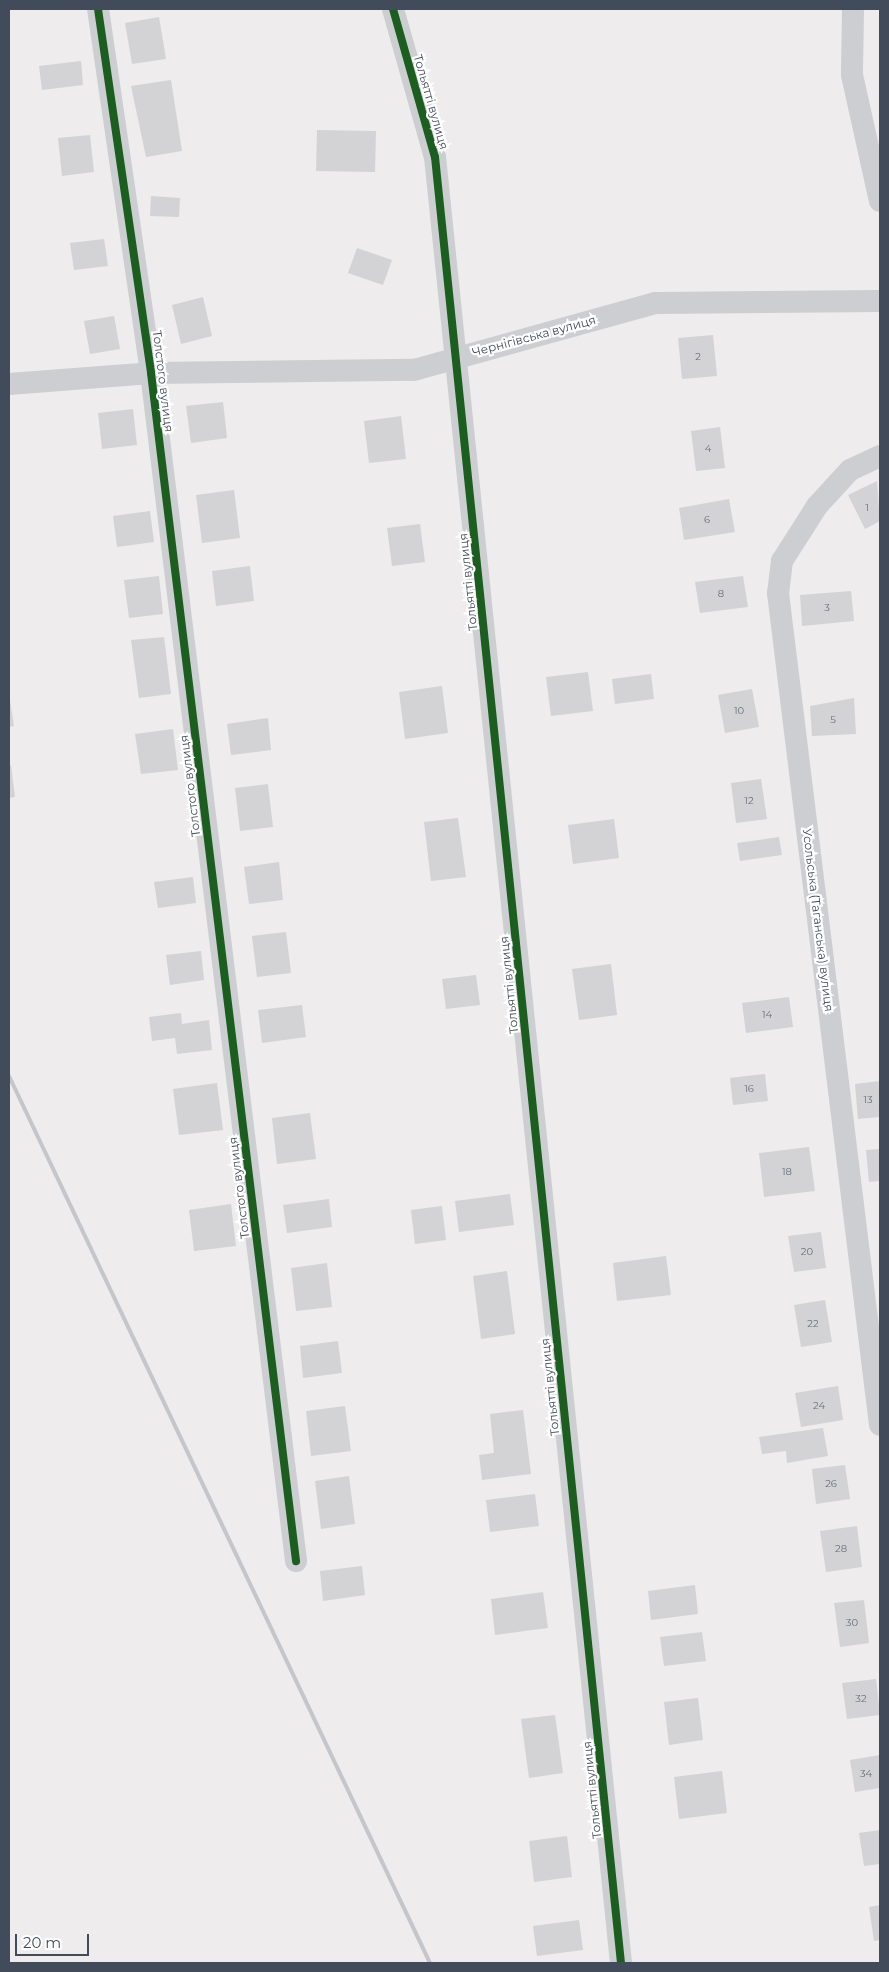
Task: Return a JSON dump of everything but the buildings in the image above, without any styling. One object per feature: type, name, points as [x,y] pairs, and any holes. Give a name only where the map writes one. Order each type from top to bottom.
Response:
[{"type":"street","name":"Толстого вулиця","points":[[98,9],[151,373],[296,1561]]},
{"type":"street","name":"Тольятті вулиця","points":[[393,9],[435,157],[444,280],[456,357],[621,1963]]},
{"type":"street","points":[[852,9],[852,75],[880,201]]},
{"type":"street","name":"Чернігівська вулиця","points":[[9,384],[151,373],[414,370],[656,303],[880,301]]},
{"type":"street","name":"Усольська (Таганська) вулиця","points":[[880,456],[850,470],[817,506],[782,561],[778,593],[880,1425]]},
{"type":"railway","points":[[9,1076],[430,1963]]},
{"type":"cycle path","points":[[98,9],[151,373],[296,1561]]},
{"type":"cycle path","points":[[393,9],[435,157],[621,1963]]}]
